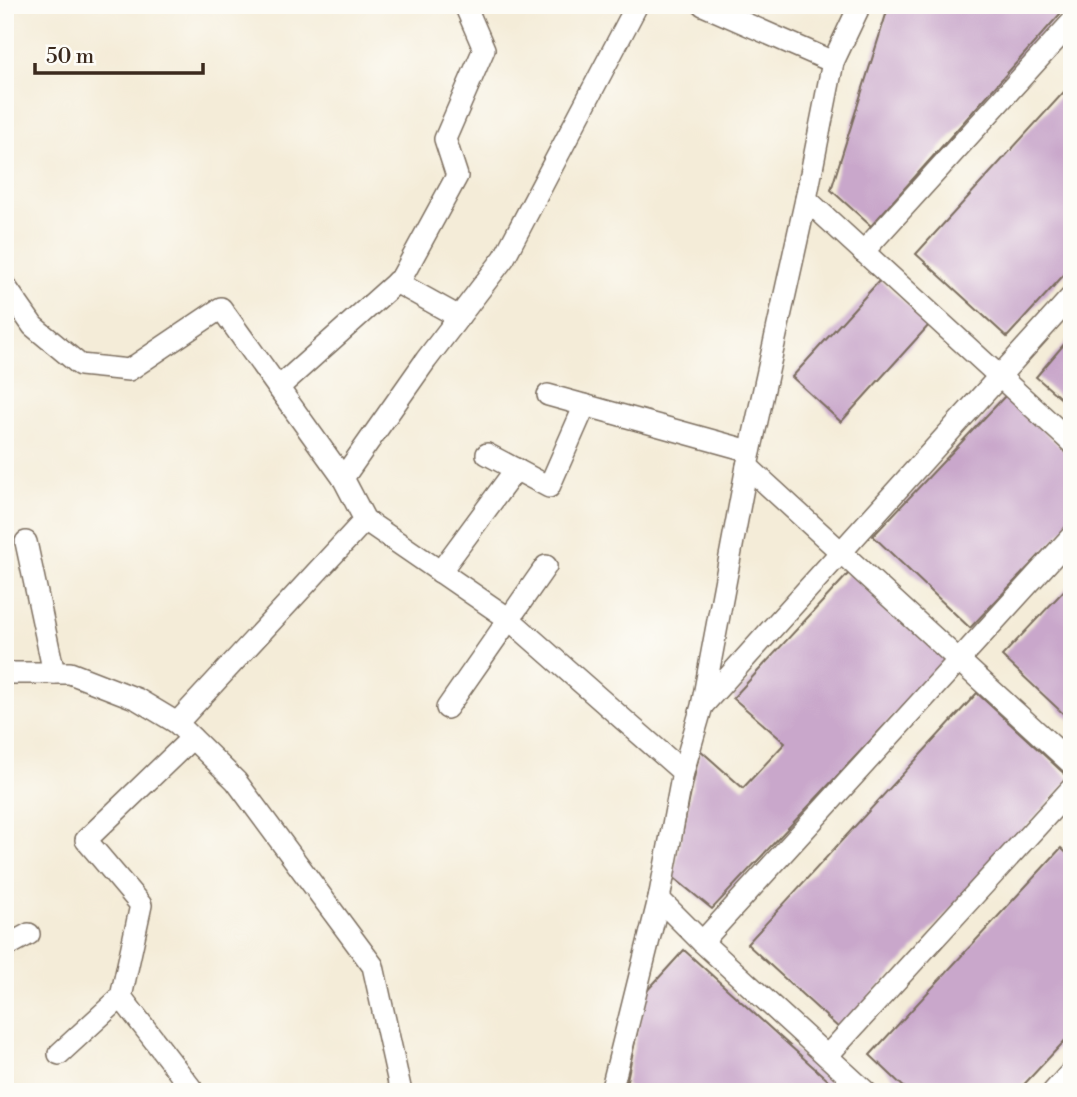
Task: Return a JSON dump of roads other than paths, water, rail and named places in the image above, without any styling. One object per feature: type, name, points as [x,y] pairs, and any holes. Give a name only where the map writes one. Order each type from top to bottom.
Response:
[{"type":"street","points":[[278,388],[402,277],[457,176],[445,139],[484,49],[465,5]]},
{"type":"street","points":[[343,478],[504,258],[637,5]]},
{"type":"street","points":[[703,5],[833,62]]},
{"type":"street","points":[[611,1092],[659,899],[683,772],[702,706],[749,459],[806,200],[833,62],[860,5]]},
{"type":"street","points":[[863,252],[1072,22]]},
{"type":"street","points":[[806,200],[1072,443]]},
{"type":"street","points":[[396,282],[459,317]]},
{"type":"street","points":[[5,286],[33,326],[80,365],[129,370],[221,308],[343,478],[365,520],[509,619],[683,772]]},
{"type":"street","points":[[702,706],[1072,296]]},
{"type":"street","points":[[548,395],[749,459],[840,551],[1072,764]]},
{"type":"street","points":[[488,454],[549,487],[585,405]]},
{"type":"street","points":[[440,572],[516,469]]},
{"type":"street","points":[[177,723],[365,520]]},
{"type":"street","points":[[702,942],[1072,536]]},
{"type":"street","points":[[26,542],[54,673]]},
{"type":"street","points":[[447,708],[546,566]]},
{"type":"street","points":[[5,673],[70,673],[137,699],[177,723],[236,781],[373,966],[401,1092]]},
{"type":"street","points":[[60,1054],[121,997],[141,905],[86,840],[192,738]]},
{"type":"street","points":[[827,1056],[1072,788]]},
{"type":"street","points":[[659,899],[702,942],[866,1092]]},
{"type":"street","points":[[5,947],[29,934]]},
{"type":"street","points":[[121,997],[194,1092]]},
{"type":"street","points":[[1053,1092],[1072,1072]]}]
